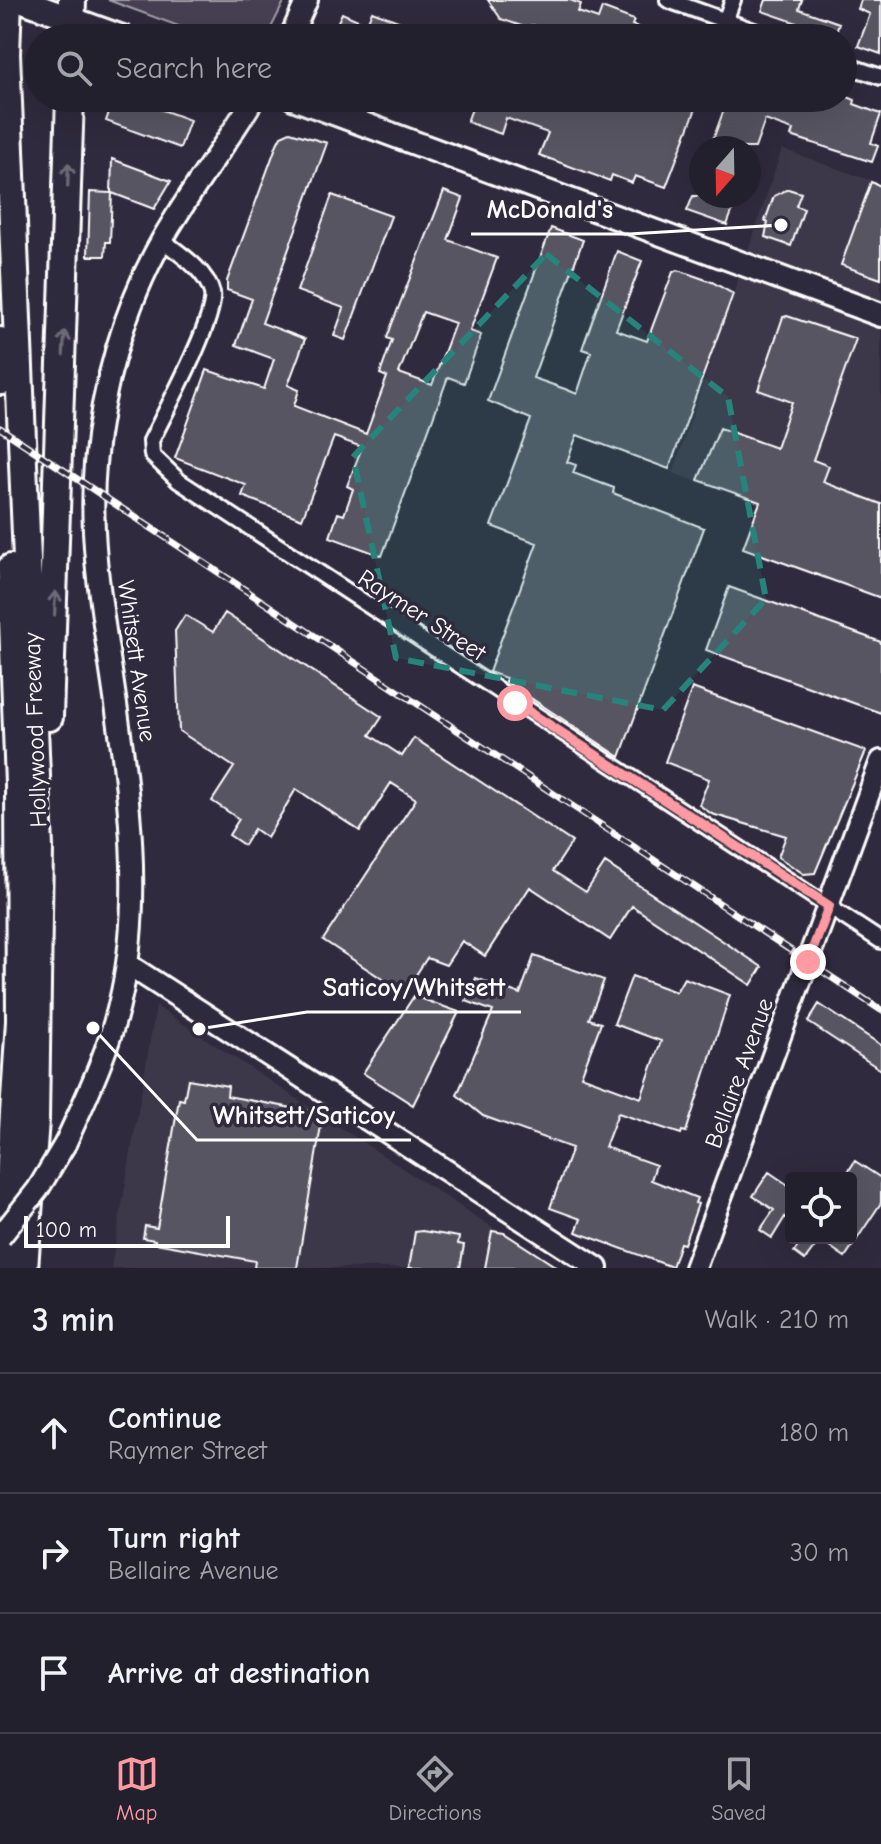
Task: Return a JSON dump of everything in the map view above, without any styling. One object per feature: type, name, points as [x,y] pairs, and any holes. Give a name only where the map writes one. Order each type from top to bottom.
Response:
[{"type":"highway","name":"Hollywood Freeway","points":[[8,0],[6,54],[39,848],[35,1120],[24,1268]]},
{"type":"highway","points":[[39,848],[53,670],[70,112]]},
{"type":"highway","points":[[0,341],[11,563],[20,894],[19,1050],[4,1268]]},
{"type":"highway","points":[[0,611],[9,924],[6,1104],[0,1194]]},
{"type":"main road","points":[[20,0],[67,18]]},
{"type":"main road","points":[[296,24],[307,0]]},
{"type":"main road","name":"Whitsett Avenue","points":[[0,1237],[51,1168],[88,1096],[112,1028],[127,964],[130,844],[122,746],[100,589],[95,464],[103,406],[127,323],[162,240],[245,112]]},
{"type":"main road","points":[[331,112],[881,315]]},
{"type":"main road","name":"Bellaire Avenue","points":[[695,1268],[881,761]]},
{"type":"main road","points":[[127,964],[597,1268]]},
{"type":"street","points":[[668,0],[733,24]]},
{"type":"street","points":[[725,21],[733,0]]},
{"type":"street","points":[[857,69],[881,77]]},
{"type":"street","name":"Raymer Street","points":[[162,240],[202,273],[213,295],[208,320],[151,441],[152,455],[179,481],[881,941]]},
{"type":"highlighted area","points":[[546,254],[728,397],[766,599],[663,710],[396,658],[353,457]]},
{"type":"shaded area","points":[[108,0],[285,0],[273,24],[173,24]]},
{"type":"shaded area","points":[[782,149],[881,184],[881,547],[673,473]]},
{"type":"shaded area","points":[[156,1006],[554,1268],[111,1268]]},
{"type":"building","points":[[488,0],[570,0],[581,4],[578,12],[598,19],[602,8],[634,20],[632,24],[515,24],[501,19]]},
{"type":"building","points":[[766,0],[802,0],[799,9],[839,23],[800,24],[762,11]]},
{"type":"building","points":[[861,0],[881,0],[881,54],[858,46],[870,14],[858,9]]},
{"type":"building","points":[[372,11],[406,24],[367,24]]},
{"type":"building","points":[[342,13],[367,24],[337,24]]},
{"type":"building","points":[[857,105],[881,114],[871,143],[878,146],[872,162],[791,136],[793,130],[765,120],[759,136],[714,136],[723,112],[857,112]]},
{"type":"building","points":[[109,112],[168,112],[190,120],[180,148],[106,121]]},
{"type":"building","points":[[471,112],[695,112],[666,187],[635,176],[632,183],[612,175],[610,181],[539,155],[548,133],[506,118],[501,134],[467,122]]},
{"type":"building","points":[[290,132],[327,143],[262,323],[305,339],[288,385],[299,390],[294,406],[366,434],[387,377],[380,374],[392,340],[387,338],[444,191],[463,198],[448,240],[497,258],[470,331],[481,335],[464,383],[448,377],[382,556],[330,537],[338,513],[344,515],[353,489],[347,486],[362,447],[334,437],[302,519],[242,496],[246,485],[175,458],[207,370],[264,389],[274,359],[236,345],[252,299],[227,290],[227,281],[281,136]],"holes":[[[423,312],[455,323],[432,385],[399,373]]]},
{"type":"building","points":[[112,159],[171,181],[154,209],[112,193],[110,242],[106,242],[105,256],[88,256],[90,192],[111,193]]},
{"type":"building","points":[[871,182],[881,186],[881,279],[841,265]]},
{"type":"building","points":[[788,189],[801,193],[796,206],[804,209],[791,246],[765,237],[768,222],[765,221],[774,196]]},
{"type":"building","points":[[332,195],[391,216],[345,340],[334,336],[344,308],[297,291]]},
{"type":"building","points":[[689,206],[733,208],[727,225],[687,211]]},
{"type":"building","points":[[551,228],[583,240],[533,378],[577,394],[591,352],[582,349],[617,251],[642,261],[616,330],[647,341],[673,272],[678,270],[712,282],[733,294],[669,469],[577,435],[567,462],[576,465],[573,473],[614,488],[613,493],[704,528],[620,757],[505,681],[506,678],[489,672],[537,543],[491,526],[531,419],[488,401]]},
{"type":"building","points":[[783,317],[856,339],[813,460],[829,466],[823,482],[881,504],[881,598],[743,548],[760,502],[698,480],[720,428],[776,448],[792,402],[758,390]]},
{"type":"building","points":[[729,587],[881,642],[881,713],[706,650]]},
{"type":"building","points":[[225,613],[382,717],[370,735],[402,756],[414,738],[572,842],[553,871],[586,892],[605,863],[762,967],[751,985],[632,906],[610,940],[530,887],[485,956],[462,941],[446,965],[427,958],[404,993],[323,940],[416,799],[391,783],[360,831],[296,789],[267,838],[254,829],[244,845],[229,835],[239,819],[212,801],[234,767],[179,731],[175,631],[185,615],[213,632]]},
{"type":"building","points":[[692,688],[866,751],[815,873],[804,874],[778,857],[786,836],[712,814],[699,805],[709,779],[665,762]]},
{"type":"building","points":[[534,956],[604,980],[589,1019],[601,1023],[581,1076],[641,1098],[661,1041],[614,1024],[632,976],[676,992],[684,978],[730,995],[686,1132],[682,1131],[681,1134],[618,1113],[605,1147],[656,1165],[651,1180],[697,1198],[695,1203],[698,1204],[684,1244],[680,1243],[672,1267],[576,1232],[581,1219],[550,1208],[572,1148],[483,1116],[457,1095],[493,1011],[466,1001],[476,978],[520,994]]},
{"type":"building","points":[[414,996],[459,1012],[413,1105],[363,1073]]},
{"type":"building","points":[[819,1004],[881,1045],[881,1070],[808,1022]]},
{"type":"building","points":[[188,1079],[228,1086],[227,1096],[314,1112],[322,1120],[297,1268],[254,1268],[255,1261],[155,1243],[155,1240],[143,1238],[145,1226],[157,1228],[179,1099],[184,1100]]},
{"type":"building","points":[[855,1161],[881,1178],[881,1203],[857,1239],[857,1172],[848,1172]]},
{"type":"building","points":[[769,1172],[785,1183],[785,1217],[772,1238],[760,1230],[774,1210],[753,1196]]},
{"type":"building","points":[[492,1231],[504,1233],[558,1268],[485,1268]]},
{"type":"building","points":[[415,1232],[459,1237],[458,1244],[464,1245],[460,1268],[409,1268]]},
{"type":"building","points":[[800,1244],[817,1244],[805,1260],[794,1252]]},
{"type":"building","points":[[826,1244],[854,1244],[845,1257]]},
{"type":"railway","points":[[0,428],[881,1010]]},
{"type":"place","name":"McDonald's","points":[[781,225]]},
{"type":"place","name":"Whitsett/Saticoy","points":[[93,1028]]},
{"type":"place","name":"Saticoy/Whitsett","points":[[199,1029]]},
{"type":"route","points":[[515,703],[795,887],[829,906],[808,962]]}]
